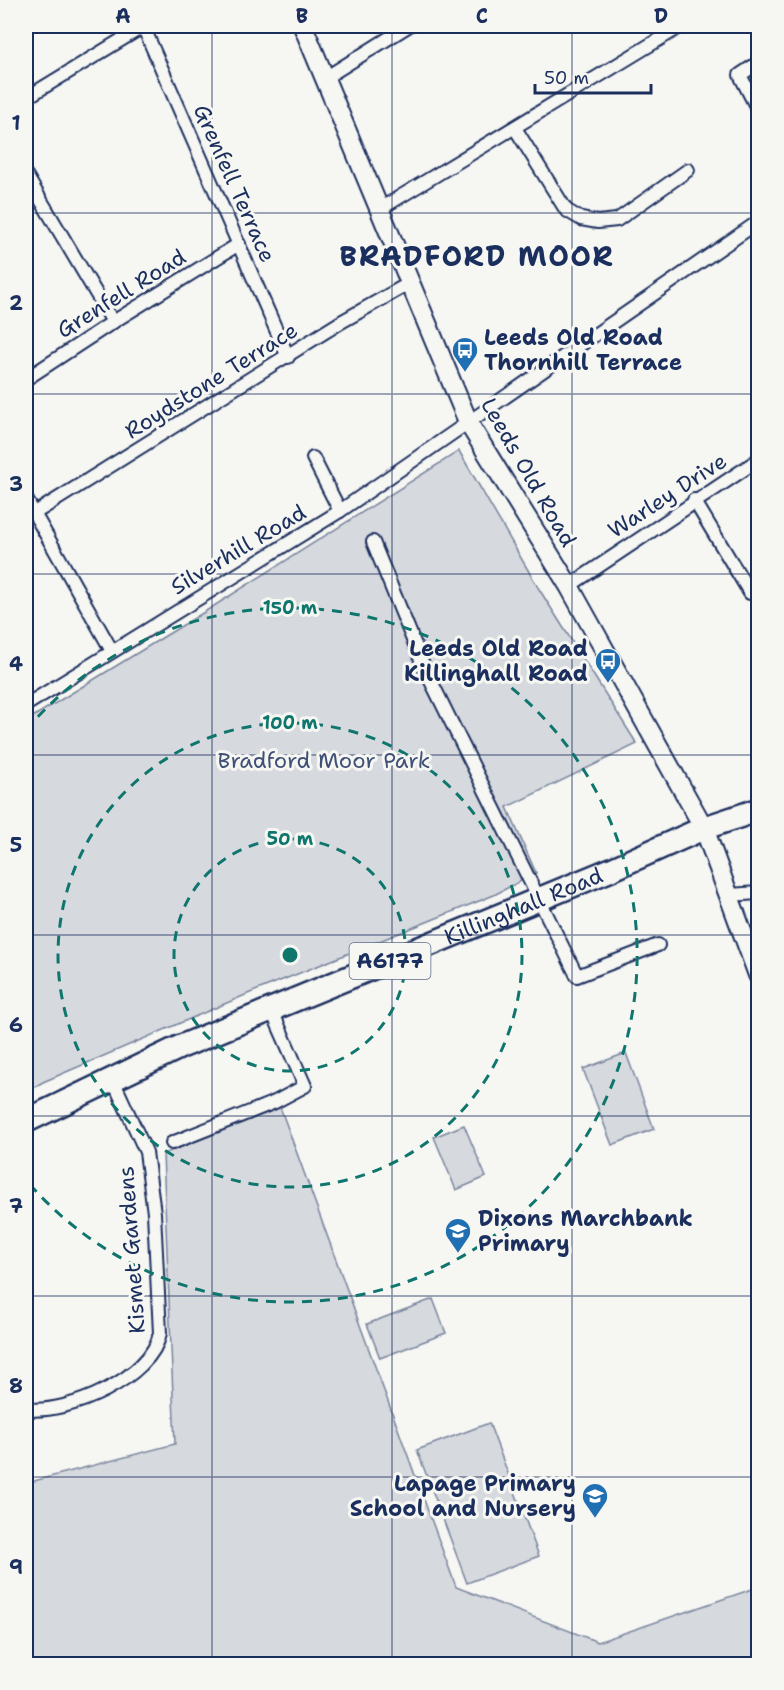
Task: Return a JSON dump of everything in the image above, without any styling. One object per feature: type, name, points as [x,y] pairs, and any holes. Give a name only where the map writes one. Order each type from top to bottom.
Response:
[{"type":"highway","name":"Killinghall Road","points":[[26,1121],[180,1047],[610,870],[704,828],[759,810]]},
{"type":"main road","name":"Leeds Old Road","points":[[303,26],[469,424],[569,586],[704,828],[759,975]]},
{"type":"street","points":[[26,98],[143,26]]},
{"type":"street","name":"Grenfell Terrace","points":[[143,26],[288,357]]},
{"type":"street","points":[[325,78],[408,26]]},
{"type":"street","points":[[380,209],[681,26]]},
{"type":"street","points":[[759,63],[740,75],[759,110]]},
{"type":"street","points":[[514,128],[566,210],[581,219],[598,222],[617,220],[688,170]]},
{"type":"street","points":[[26,175],[112,322]]},
{"type":"street","name":"Silverhill Road","points":[[26,705],[340,511],[759,222]]},
{"type":"street","name":"Grenfell Road","points":[[26,380],[112,322],[239,244]]},
{"type":"street","name":"Roydstone Terrace","points":[[35,513],[341,322],[410,283]]},
{"type":"street","points":[[313,459],[340,511]]},
{"type":"street","name":"Warley Drive","points":[[569,586],[694,500],[759,460]]},
{"type":"street","points":[[26,499],[112,651]]},
{"type":"street","points":[[694,500],[750,593]]},
{"type":"street","points":[[373,542],[424,667],[577,976],[658,945]]},
{"type":"street","points":[[730,895],[759,893]]},
{"type":"street","points":[[172,1143],[305,1086],[272,1011]]},
{"type":"street","name":"Kismet Gardens","points":[[26,1409],[71,1404],[130,1377],[158,1344],[160,1333],[155,1229],[146,1152],[112,1078]]},
{"type":"green space","name":"Bradford Moor Park","points":[[459,451],[539,589],[637,744],[507,807],[536,873],[494,895],[250,993],[43,1082],[26,1092],[26,721],[206,611]]},
{"type":"green space","points":[[626,1053],[654,1129],[612,1145],[583,1069]]},
{"type":"green space","points":[[280,1107],[456,1587],[598,1642],[758,1587],[758,1664],[26,1664],[26,1483],[175,1444],[163,1154]]},
{"type":"green space","points":[[464,1125],[486,1177],[456,1190],[434,1137]]},
{"type":"green space","points":[[433,1299],[446,1333],[380,1358],[367,1324]]},
{"type":"green space","points":[[489,1423],[539,1556],[467,1583],[417,1450]]},
{"type":"place","name":"Leeds Old Road Thornhill Terrace","points":[[465,373]]},
{"type":"place","name":"Leeds Old Road Killinghall Road","points":[[608,684]]},
{"type":"place","name":"Dixons Marchbank Primary","points":[[458,1254]]},
{"type":"place","name":"Lapage Primary School and Nursery","points":[[595,1519]]},
{"type":"district","name":"BRADFORD MOOR","points":[[477,256]]}]
